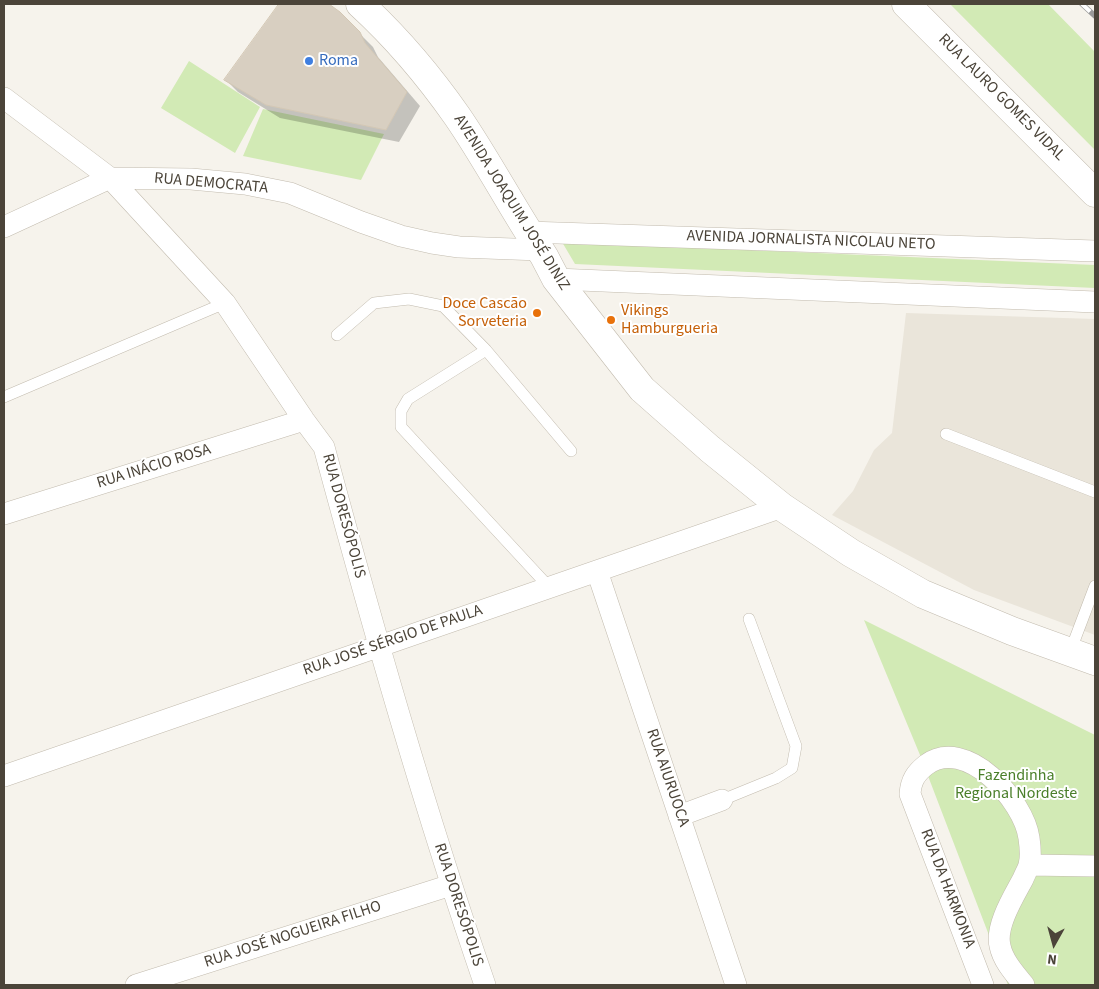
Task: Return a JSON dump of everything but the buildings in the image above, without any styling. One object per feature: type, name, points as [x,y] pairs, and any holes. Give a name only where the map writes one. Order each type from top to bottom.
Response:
[{"type":"street","name":"AVENIDA JOAQUIM JOSÉ DINIZ","points":[[360,4],[430,79],[457,117],[556,280],[642,389],[710,449],[782,507],[851,553],[924,594],[1012,631],[1095,661]]},
{"type":"street","name":"RUA LAURO GOMES VIDAL","points":[[906,4],[1095,193]]},
{"type":"street","name":"RUA DORESÓPOLIS","points":[[4,98],[110,178],[225,303],[324,447],[378,645],[451,885],[485,985]]},
{"type":"street","name":"RUA DEMOCRATA","points":[[4,227],[110,178],[191,179],[245,184],[290,193],[361,222],[401,236],[432,244],[459,247],[534,241]]},
{"type":"street","name":"AVENIDA JORNALISTA NICOLAU NETO","points":[[534,241],[1095,251]]},
{"type":"street","points":[[556,280],[1095,302]]},
{"type":"street","name":"RUA INÁCIO ROSA","points":[[4,514],[304,420]]},
{"type":"street","name":"RUA JOSÉ SÉRGIO DE PAULA","points":[[4,776],[378,645],[782,507]]},
{"type":"street","name":"RUA AIURUOCA","points":[[597,571],[736,985]]},
{"type":"street","name":"RUA DA HARMONIA","points":[[983,985],[910,794],[911,783],[917,772],[933,760],[948,757],[968,761],[998,782],[1020,813],[1029,838],[1029,865]]},
{"type":"street","points":[[679,816],[722,800]]},
{"type":"street","points":[[1024,985],[1008,963],[1000,946],[1000,927],[1029,865],[1095,866]]},
{"type":"street","name":"RUA JOSÉ NOGUEIRA FILHO","points":[[136,985],[451,885]]},
{"type":"lane","points":[[337,336],[374,303],[409,299],[442,306],[486,350],[571,451]]},
{"type":"lane","points":[[4,397],[225,303]]},
{"type":"lane","points":[[486,350],[408,399],[401,410],[401,428],[549,587]]},
{"type":"lane","points":[[946,434],[1095,492]]},
{"type":"lane","points":[[1070,652],[1095,586]]},
{"type":"lane","points":[[722,800],[776,778],[792,768],[796,746],[749,619]]},
{"type":"shaded area","points":[[906,313],[1095,319],[1095,635],[974,590],[832,515],[853,491],[874,450],[892,433]]},
{"type":"green space","points":[[950,4],[1048,4],[1095,52],[1095,150]]},
{"type":"green space","points":[[189,61],[260,107],[235,153],[161,108]]},
{"type":"green space","points":[[263,109],[384,134],[361,180],[243,156]]},
{"type":"green space","points":[[562,242],[1095,265],[1095,288],[575,264]]},
{"type":"green space","name":"Fazendinha Regional Nordeste","points":[[864,620],[1095,735],[1095,985],[1008,985],[920,755]]},
{"type":"railway","points":[[1082,4],[1095,16]]},
{"type":"place","name":"Roma","points":[[309,61]]},
{"type":"place","name":"Doce Cascão Sorveteria","points":[[537,313]]},
{"type":"place","name":"Vikings Hamburgueria","points":[[611,320]]}]
